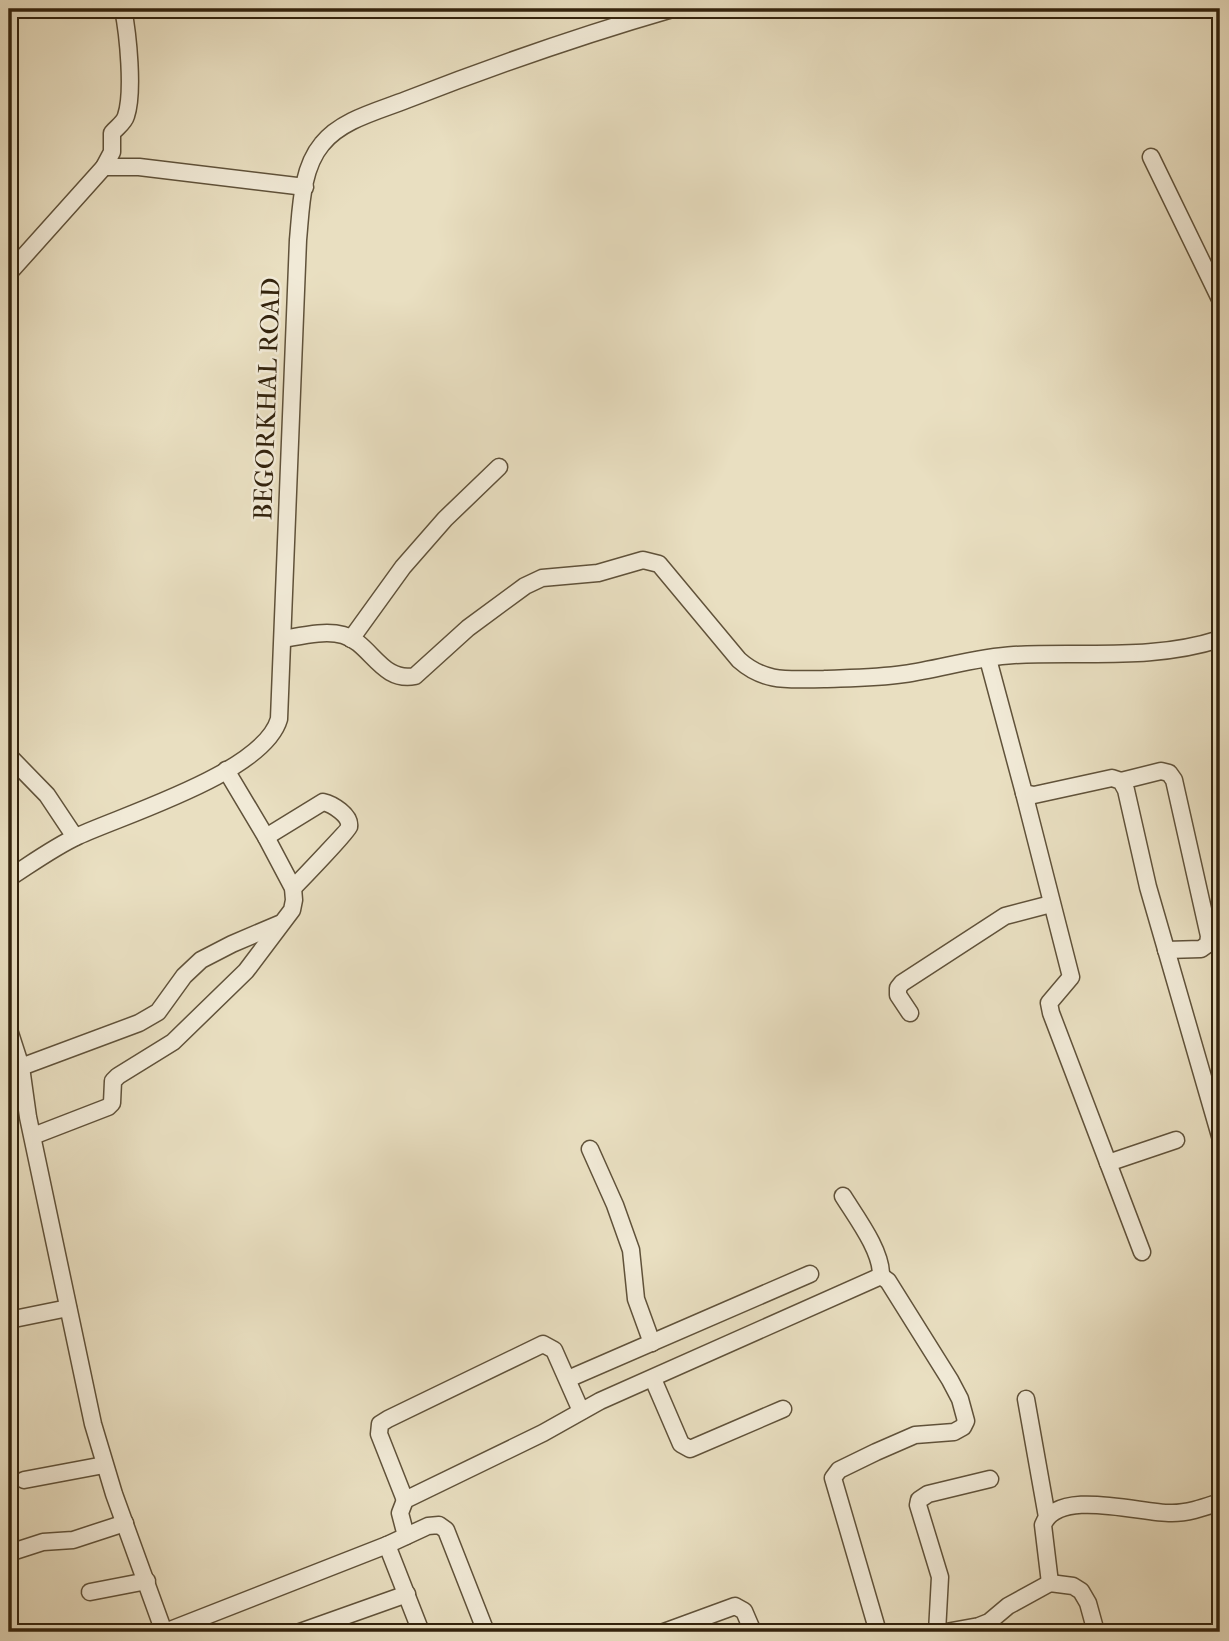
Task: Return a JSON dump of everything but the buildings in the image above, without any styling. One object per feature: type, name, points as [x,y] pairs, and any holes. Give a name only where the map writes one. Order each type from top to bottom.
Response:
[{"type":"street","points":[[9,272],[104,167],[112,152],[112,133],[123,122],[127,111],[128,32],[123,9]]},
{"type":"street","name":"BEGORKHAL ROAD","points":[[9,878],[75,836],[160,803],[226,770],[267,741],[275,730],[279,719],[283,639],[298,240],[305,187],[313,157],[321,145],[333,132],[357,120],[539,52],[672,9]]},
{"type":"street","points":[[1151,156],[1220,299]]},
{"type":"street","points":[[104,167],[139,167],[305,187]]},
{"type":"street","points":[[351,639],[403,567],[445,519],[499,467]]},
{"type":"street","points":[[283,639],[332,634],[351,639],[391,674],[406,678],[415,677],[468,628],[526,586],[542,578],[598,573],[643,560],[659,564],[739,660],[752,672],[764,677],[870,678],[1013,655],[1154,654],[1199,646],[1220,639]]},
{"type":"street","points":[[988,659],[1069,964],[1071,977],[1049,1003],[1142,1252]]},
{"type":"street","points":[[9,756],[47,795],[75,836]]},
{"type":"street","points":[[33,1136],[108,1107],[112,1103],[113,1081],[173,1042],[246,971],[292,910],[293,888],[226,770]]},
{"type":"street","points":[[1024,793],[1034,795],[1112,778],[1121,781],[1161,771],[1169,773],[1174,780],[1209,936],[1208,944],[1201,949],[1166,950]]},
{"type":"street","points":[[1121,781],[1126,790],[1166,950],[1220,1136]]},
{"type":"street","points":[[266,837],[323,802],[330,804],[348,819],[347,832],[293,888]]},
{"type":"street","points":[[910,1013],[898,995],[898,988],[902,983],[1005,916],[1051,904]]},
{"type":"street","points":[[21,1067],[139,1023],[158,1012],[184,976],[201,960],[281,924]]},
{"type":"street","points":[[9,1030],[21,1067],[85,1392],[104,1465],[164,1632],[387,1545],[428,1526],[439,1525],[446,1530],[486,1632]]},
{"type":"street","points":[[1108,1163],[1177,1140]]},
{"type":"street","points":[[590,1149],[631,1250],[636,1299],[652,1343]]},
{"type":"street","points":[[843,1196],[874,1250],[881,1267],[881,1276],[888,1282],[950,1380],[960,1399],[966,1421],[963,1427],[954,1432],[926,1433],[886,1448],[839,1470],[833,1478],[878,1632]]},
{"type":"street","points":[[568,1379],[810,1274]]},
{"type":"street","points":[[406,1536],[400,1513],[400,1507],[405,1500],[581,1411],[881,1276]]},
{"type":"street","points":[[9,1320],[68,1308]]},
{"type":"street","points":[[405,1500],[379,1434],[380,1424],[543,1344],[554,1350],[581,1411]]},
{"type":"street","points":[[653,1379],[681,1444],[690,1449],[783,1409]]},
{"type":"street","points":[[1026,1399],[1047,1517]]},
{"type":"street","points":[[24,1480],[104,1465]]},
{"type":"street","points":[[937,1632],[940,1577],[918,1505],[919,1500],[928,1494],[990,1479]]},
{"type":"street","points":[[1049,1583],[1043,1525],[1047,1517],[1062,1508],[1123,1506],[1170,1514],[1220,1502]]},
{"type":"street","points":[[9,1553],[43,1542],[73,1540],[125,1522]]},
{"type":"street","points":[[387,1545],[421,1632]]},
{"type":"street","points":[[90,1592],[147,1581]]},
{"type":"street","points":[[946,1632],[989,1622],[1008,1606],[1049,1583],[1073,1586],[1081,1591],[1088,1603],[1096,1632]]},
{"type":"street","points":[[300,1632],[407,1594]]},
{"type":"street","points":[[664,1632],[735,1606],[744,1611],[754,1632]]}]
